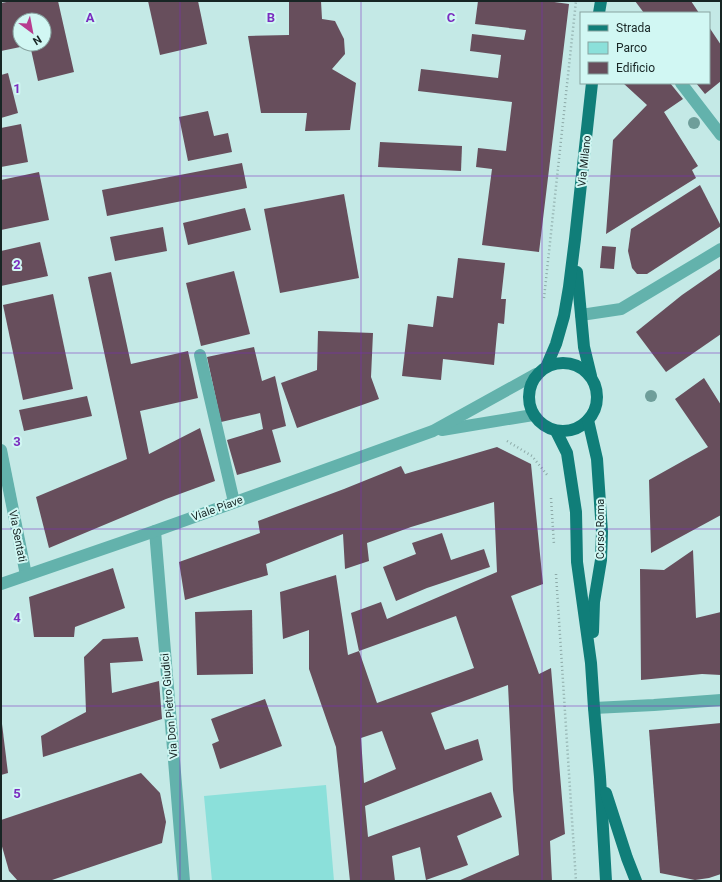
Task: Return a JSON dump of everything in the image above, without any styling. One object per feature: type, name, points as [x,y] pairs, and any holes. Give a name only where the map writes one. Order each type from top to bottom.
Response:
[{"type":"main road","points":[[599,12],[601,1]]},
{"type":"main road","name":"Via Milano","points":[[547,365],[556,344],[564,316],[569,287],[592,84]]},
{"type":"main road","name":"Via Milano","points":[[575,239],[577,281],[584,346],[591,376]]},
{"type":"main road","points":[[564,362],[580,367],[591,376],[594,382],[597,393],[596,406],[588,420],[577,428],[556,431],[545,426],[532,415],[528,402],[529,386],[536,374],[547,365],[564,362]]},
{"type":"main road","name":"Corso Roma","points":[[588,420],[597,459],[602,532],[601,560],[594,602],[591,663]]},
{"type":"main road","name":"Corso Roma","points":[[556,431],[567,453],[576,512],[577,562],[591,663],[606,881]]},
{"type":"main road","name":"Corso Roma","points":[[600,777],[636,881]]},
{"type":"street","points":[[682,84],[721,135]]},
{"type":"street","points":[[581,315],[621,309],[721,249]]},
{"type":"street","points":[[200,355],[234,502]]},
{"type":"street","name":"Viale Piave","points":[[1,584],[433,431],[536,374]]},
{"type":"street","name":"Viale Piave","points":[[433,431],[532,415]]},
{"type":"street","name":"Via Sentati","points":[[1,450],[26,575]]},
{"type":"street","name":"Via Don Pietro Giudici","points":[[154,531],[184,881]]},
{"type":"street","points":[[594,708],[721,700]]},
{"type":"green space","points":[[326,785],[334,881],[212,881],[204,796]]},
{"type":"building","points":[[12,1],[58,1],[74,72],[38,81],[32,52],[52,52],[52,12],[12,12],[12,49],[1,51],[1,3]]},
{"type":"building","points":[[148,1],[198,1],[207,44],[160,55]]},
{"type":"building","points":[[289,1],[321,1],[322,19],[335,21],[344,39],[345,54],[332,69],[356,83],[350,130],[305,131],[307,113],[261,113],[248,36],[289,35]]},
{"type":"building","points":[[478,1],[547,1],[569,4],[539,252],[482,245],[492,169],[476,167],[478,148],[506,151],[512,102],[418,91],[421,69],[498,78],[501,55],[470,51],[472,34],[524,40],[526,30],[475,24]]},
{"type":"building","points":[[635,1],[691,1],[698,12],[643,12]]},
{"type":"building","points":[[710,28],[721,45],[721,81],[705,94],[697,84],[710,84]]},
{"type":"building","points":[[8,73],[18,113],[1,118],[1,75]]},
{"type":"building","points":[[624,84],[671,84],[683,99],[664,112],[698,166],[692,170],[696,178],[606,234],[613,140],[647,105]]},
{"type":"building","points":[[208,111],[214,136],[228,133],[232,152],[188,161],[179,117]]},
{"type":"building","points":[[21,124],[28,162],[1,167],[1,128]]},
{"type":"building","points":[[380,142],[462,146],[461,171],[378,167]]},
{"type":"building","points":[[242,163],[247,188],[107,216],[102,190]]},
{"type":"building","points":[[39,172],[49,220],[1,230],[1,180]]},
{"type":"building","points":[[700,185],[721,226],[647,274],[637,274],[632,268],[628,251],[631,229]]},
{"type":"building","points":[[344,194],[359,278],[280,293],[264,209]]},
{"type":"building","points":[[245,208],[251,230],[188,245],[183,223]]},
{"type":"building","points":[[163,227],[167,251],[115,261],[110,237]]},
{"type":"building","points":[[40,242],[48,276],[1,286],[1,251]]},
{"type":"building","points":[[602,246],[616,247],[614,269],[600,268]]},
{"type":"building","points":[[458,258],[505,263],[501,299],[506,299],[504,324],[498,323],[494,365],[443,359],[441,380],[402,376],[408,324],[433,327],[437,296],[453,298]]},
{"type":"building","points":[[721,268],[721,334],[666,372],[636,332],[682,295]]},
{"type":"building","points":[[234,271],[250,334],[201,346],[186,283]]},
{"type":"building","points":[[111,272],[131,364],[188,351],[198,398],[140,411],[149,454],[200,428],[215,481],[166,499],[49,548],[36,497],[127,459],[88,277]]},
{"type":"building","points":[[53,294],[73,389],[23,400],[3,305]]},
{"type":"building","points":[[318,331],[373,333],[371,377],[379,399],[297,428],[281,383],[317,370]]},
{"type":"building","points":[[254,347],[262,381],[275,376],[286,426],[272,430],[281,462],[237,475],[227,440],[263,429],[260,413],[221,422],[207,357]]},
{"type":"building","points":[[704,378],[721,405],[721,515],[651,553],[649,480],[708,447],[675,399]]},
{"type":"building","points":[[87,396],[92,416],[24,431],[19,410]]},
{"type":"building","points":[[497,447],[531,464],[543,584],[511,596],[539,674],[551,668],[565,834],[550,841],[552,881],[458,881],[519,855],[513,790],[508,685],[431,713],[445,750],[478,739],[483,760],[365,806],[368,837],[491,792],[502,817],[457,836],[468,865],[426,880],[420,847],[392,856],[395,881],[350,881],[336,747],[309,669],[309,630],[283,639],[280,592],[336,575],[348,655],[359,651],[351,613],[381,602],[387,619],[497,572],[494,502],[411,527],[367,543],[369,561],[345,569],[343,534],[266,564],[268,575],[185,600],[179,562],[260,533],[258,521],[401,466],[405,474]],"holes":[[[456,616],[474,668],[377,703],[359,651]],[[382,731],[396,769],[364,783],[361,738]]]},
{"type":"building","points":[[442,533],[451,560],[484,549],[490,567],[427,588],[396,601],[383,567],[416,554],[412,543]]},
{"type":"building","points":[[693,550],[696,618],[721,612],[721,675],[702,674],[641,680],[640,569],[664,570]]},
{"type":"building","points":[[113,568],[125,608],[75,627],[74,637],[34,637],[29,597]]},
{"type":"building","points":[[252,610],[253,674],[197,675],[195,612]]},
{"type":"building","points":[[138,637],[143,661],[110,663],[112,693],[159,681],[162,719],[43,757],[41,736],[86,712],[84,657],[103,639]]},
{"type":"building","points":[[265,699],[282,746],[220,769],[212,744],[219,741],[211,719]]},
{"type":"building","points":[[721,723],[721,874],[695,880],[660,873],[649,730]]},
{"type":"building","points":[[1,724],[8,773],[1,775]]},
{"type":"building","points":[[141,773],[160,793],[166,822],[162,843],[49,881],[18,881],[9,871],[1,843],[1,820]]}]
